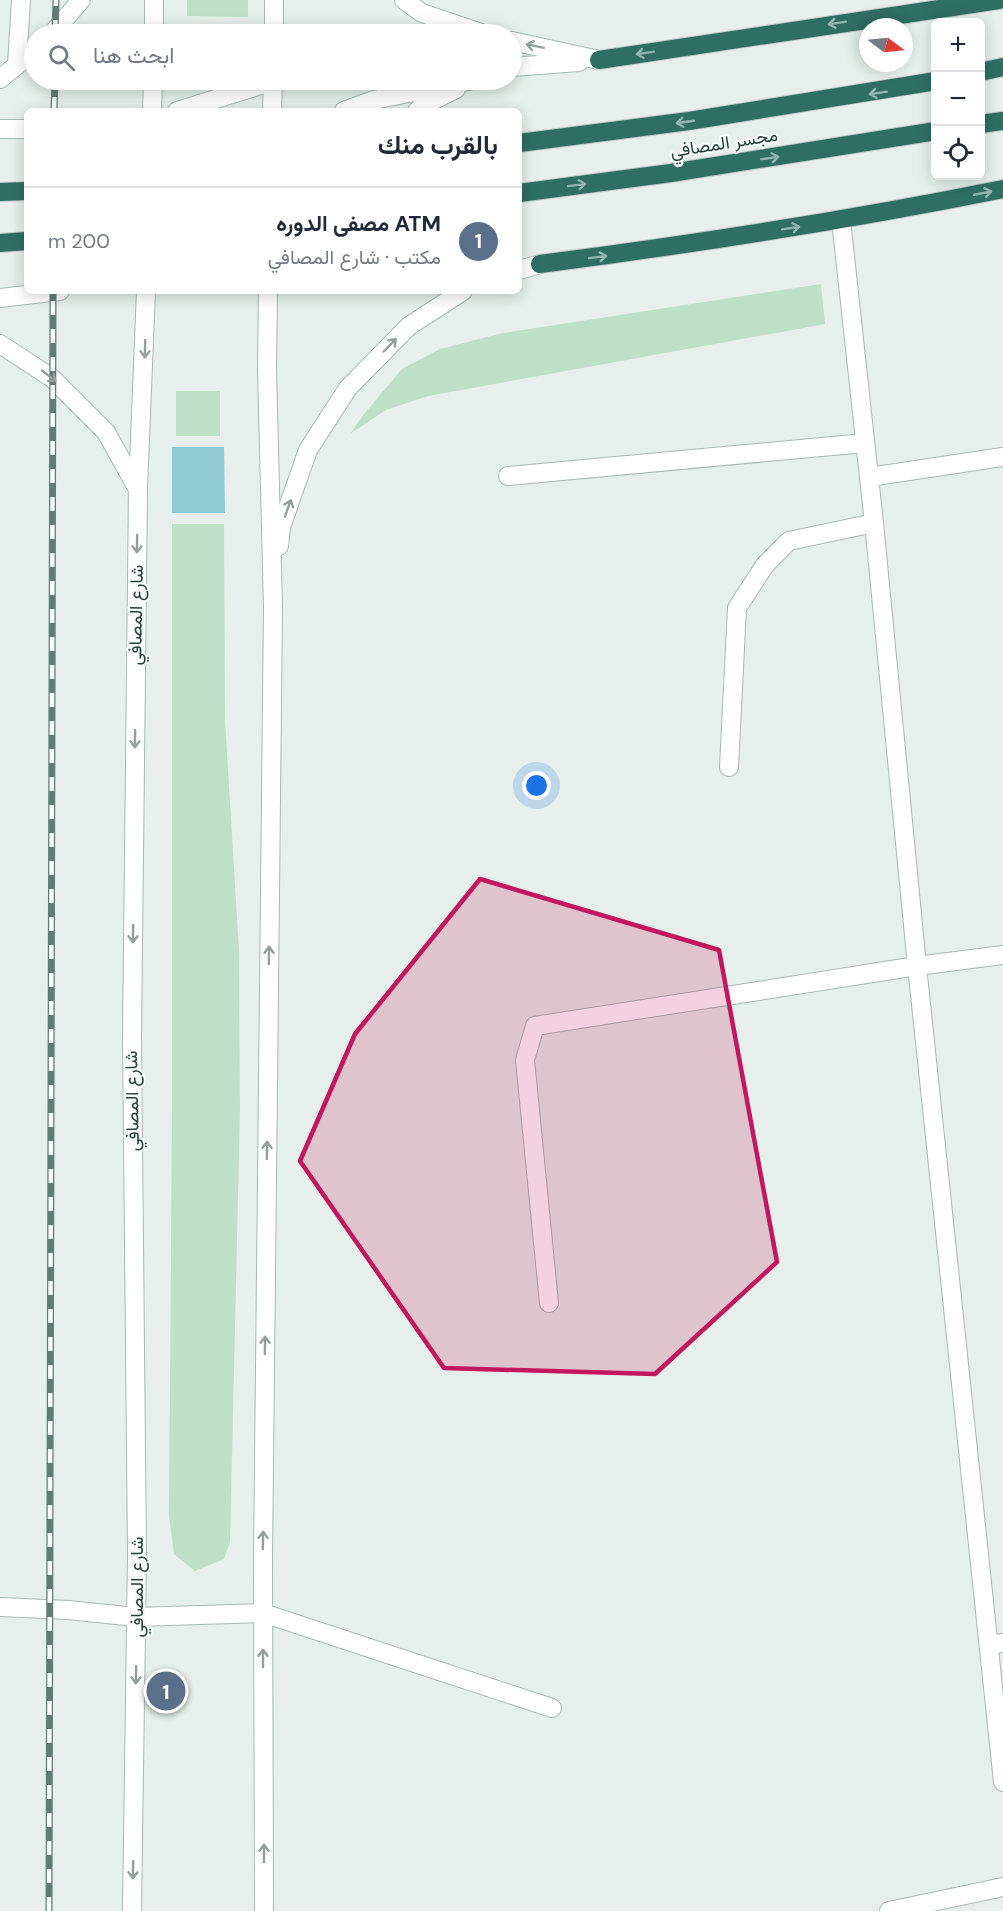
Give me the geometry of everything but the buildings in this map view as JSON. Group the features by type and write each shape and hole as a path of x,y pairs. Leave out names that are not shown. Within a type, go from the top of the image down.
{"highway":[{"path":"599,60 999,0"},
{"path":"985,71 1003,67"},
{"name":"مجسر المصافي","path":"522,142 700,120 931,82"},
{"path":"985,123 1003,121"},
{"name":"مجسر المصافي","path":"522,193 671,173 931,132"},
{"path":"540,264 683,245 841,220 1003,189"},
{"path":"0,192 24,191"},
{"path":"0,243 24,241"}],"main road":[{"path":"17,65 21,0"},
{"path":"61,24 81,0"},
{"path":"154,0 154,24"},
{"path":"274,0 274,24"},
{"path":"404,0 422,13 454,24"},
{"path":"522,43 599,60"},
{"path":"0,79 24,59"},
{"path":"522,67 599,60"},
{"path":"152,108 153,90"},
{"path":"186,108 243,90"},
{"path":"272,108 273,90"},
{"path":"352,108 374,100 424,90"},
{"path":"420,108 455,90"},
{"path":"0,129 24,129"},
{"path":"841,220 874,523 917,966 996,1644 1003,1782"},
{"path":"522,267 540,264"},
{"path":"0,298 34,294"},
{"name":"شارع المصافي","path":"132,1911 136,1617 132,1037 138,488 146,294"},
{"path":"264,1911 263,1613 273,607 267,369 268,294"},
{"path":"273,607 281,527 308,450 356,380 409,326 458,294"},
{"path":"0,344 52,378 106,432 138,488"},
{"path":"508,476 865,443"},
{"path":"869,477 1003,458"},
{"path":"729,767 737,608 765,565 789,541 874,523"},
{"path":"549,1303 525,1060 535,1026 917,966 1003,955"},
{"path":"0,1607 68,1610 136,1617 263,1613 552,1708"},
{"path":"889,1911 1003,1887"}],"highlighted area":[{"path":"480,879 719,950 777,1262 655,1374 444,1368 300,1161 355,1034"}],"green space":[{"path":"187,0 248,0 248,17 187,16"},
{"path":"821,284 825,324 428,396 386,410 350,434 402,369 440,349 503,333"},
{"path":"176,391 220,391 220,436 176,436"},
{"path":"172,524 224,524 225,719 239,951 240,1111 230,1542 224,1559 195,1571 174,1554 169,1516"}],"water":[{"path":"172,447 224,447 225,513 172,513"}],"railway":[{"path":"55,24 56,0"},
{"path":"54,108 55,90"},
{"path":"49,1911 53,294"}],"place":[{"name":"ATM مصفى الدوره","path":"166,1691"}]}
